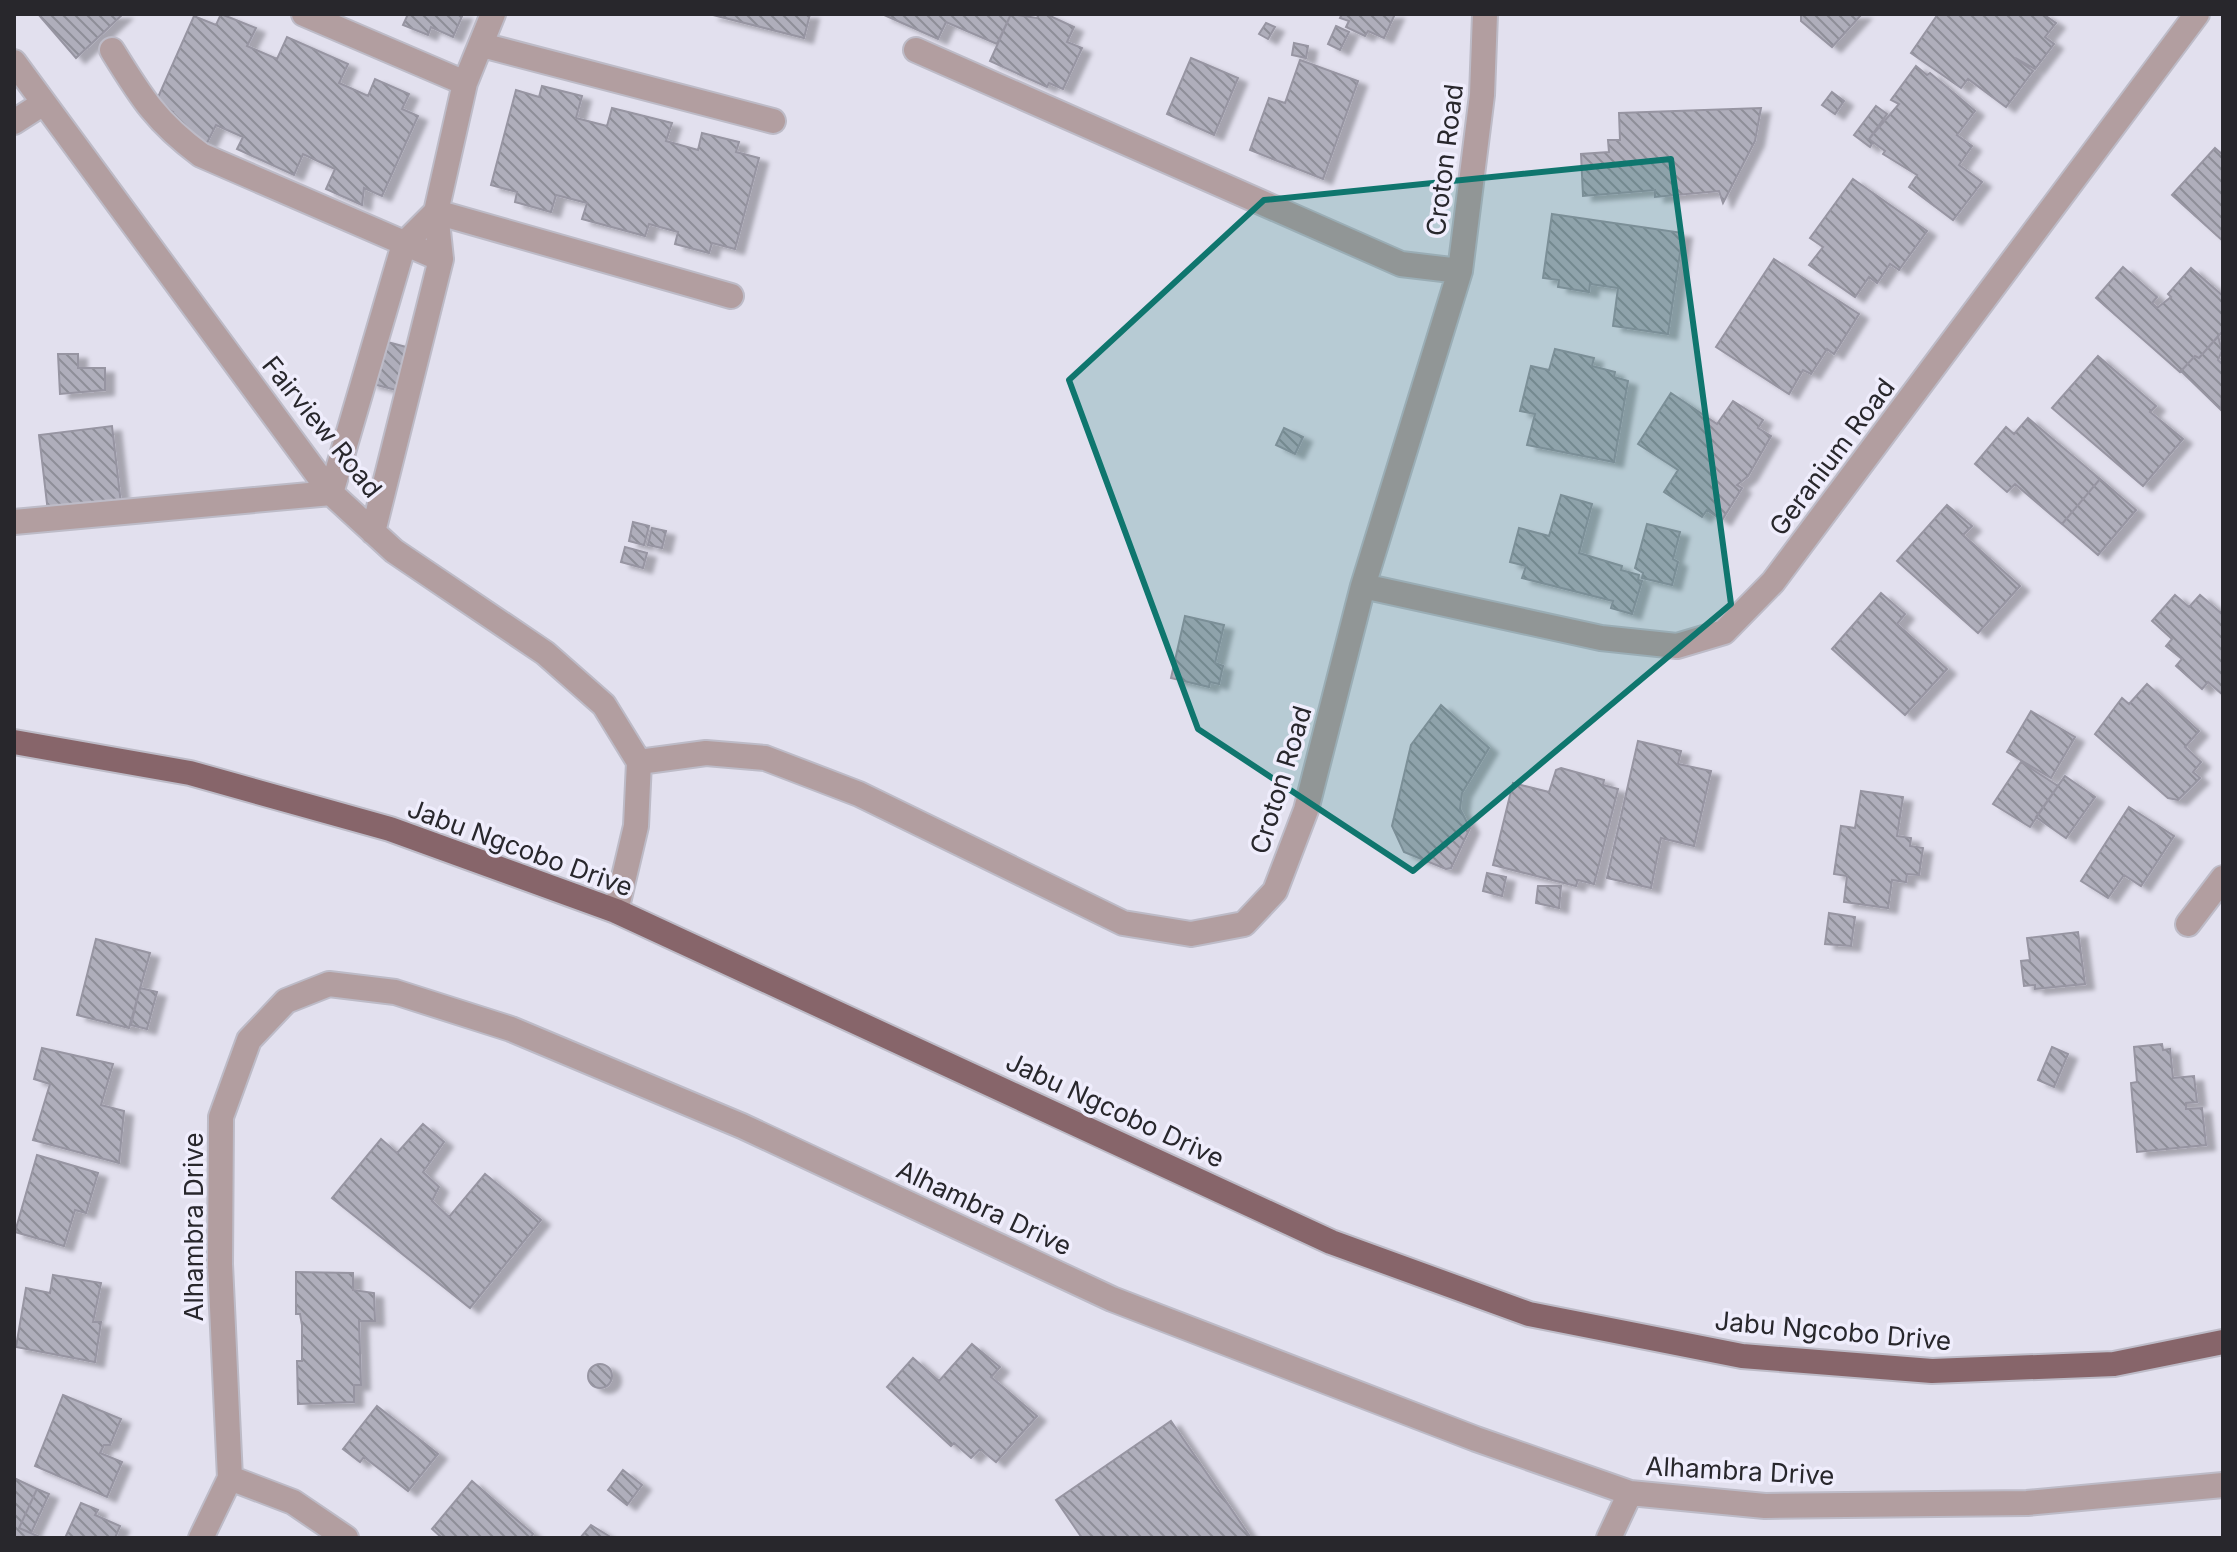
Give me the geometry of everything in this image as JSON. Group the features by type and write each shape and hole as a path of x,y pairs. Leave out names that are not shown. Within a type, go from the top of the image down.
{"main road":[{"name":"Jabu Ngcobo Drive","path":"14,742 190,773 374,825 616,911 1331,1242 1529,1314 1742,1356 1932,1371 2114,1364 2223,1342"}],"street":[{"path":"304,14 465,83"},
{"path":"373,532 441,259 436,212 465,83 493,14"},
{"name":"Croton Road","path":"639,762 706,753 765,758 859,794 1123,923 1191,934 1244,924 1275,891 1306,810 1363,586 1460,271 1482,95 1485,14"},
{"name":"Geranium Road","path":"1363,586 1601,638 1677,646 1724,632 1773,582 2197,14"},
{"path":"482,45 773,121"},
{"path":"112,50 147,106 167,130 201,155 441,259"},
{"path":"916,50 1401,264 1460,271"},
{"name":"Fairview Road","path":"14,62 331,493 394,551 545,653 604,705 639,762"},
{"path":"14,122 42,104"},
{"path":"14,522 331,493 404,244 436,212"},
{"path":"436,212 731,296"},
{"path":"616,911 636,826 639,762"},
{"path":"2188,924 2223,878"},
{"name":"Alhambra Drive","path":"201,1538 230,1478 220,1264 221,1117 249,1040 286,1001 329,984 395,992 511,1029 742,1126 1112,1299 1476,1439 1630,1493 1765,1506 2027,1503 2223,1485"},
{"path":"230,1478 293,1502 346,1538"},
{"path":"1609,1538 1630,1493"}],"highlighted area":[{"path":"1671,159 1731,604 1413,871 1198,729 1069,380 1264,200"}],"building":[{"path":"38,14 123,14 76,58"},
{"path":"221,14 256,28 247,46 277,59 287,37 348,64 339,83 368,96 375,79 409,94 402,109 418,116 382,196 364,188 362,205 326,189 335,169 303,154 294,175 237,149 243,137 216,125 207,143 167,125 173,112 155,104 194,16 216,25"},
{"path":"408,14 463,14 453,37 431,27 428,35 403,25"},
{"path":"709,14 810,14 804,38"},
{"path":"882,14 1011,14 997,44 946,22 938,39"},
{"path":"1011,14 1037,18 1039,14 1046,14 1074,27 1067,42 1082,48 1063,89 1049,83 1047,87 990,61"},
{"path":"1342,14 1395,14 1384,38 1368,31 1365,36 1346,27 1349,21 1340,18"},
{"path":"1801,14 1862,14 1832,47 1801,21"},
{"path":"1938,14 2043,14 2056,23 2045,37 2054,44 2035,69 2015,58 2033,71 2006,107 1968,79 1961,88 1911,53"},
{"path":"1266,23 1275,27 1268,39 1259,34"},
{"path":"1336,26 1349,32 1340,50 1328,44"},
{"path":"1294,43 1308,46 1306,58 1292,55"},
{"path":"1191,58 1238,78 1214,135 1167,114"},
{"path":"1300,60 1358,81 1323,179 1250,150 1269,98 1285,103"},
{"path":"1916,66 1927,75 1930,73 1975,111 1957,135 1972,146 1959,165 1982,182 1953,220 1909,187 1917,175 1883,154 1885,151 1869,139 1899,104 1891,100"},
{"path":"542,86 582,96 576,118 607,126 612,108 672,123 666,141 698,150 702,133 739,142 736,152 759,158 735,249 712,243 709,253 675,244 678,232 649,224 645,236 582,219 587,203 556,195 551,212 515,202 517,192 491,185 516,90 539,97"},
{"path":"1832,92 1844,101 1835,114 1822,105"},
{"path":"1876,106 1887,114 1869,139 1873,142 1870,147 1854,135"},
{"path":"1761,108 1755,141 1723,203 1719,191 1655,197 1655,190 1583,196 1581,154 1609,152 1608,140 1620,140 1619,113"},
{"path":"2215,148 2223,155 2223,241 2172,195"},
{"path":"1853,179 1927,231 1899,270 1890,264 1877,283 1869,277 1855,297 1809,265 1823,247 1810,238"},
{"path":"1552,214 1683,233 1668,334 1613,326 1618,288 1590,284 1589,292 1558,287 1559,280 1543,278"},
{"path":"1774,259 1859,314 1834,354 1827,349 1811,374 1803,370 1789,394 1716,347"},
{"path":"2123,267 2157,297 2152,303 2157,308 2171,297 2168,294 2191,268 2223,296 2223,331 2199,358 2195,356 2180,372 2096,298"},
{"path":"2218,336 2222,351 2218,360 2223,365 2221,410 2181,371 2195,356 2199,358"},
{"path":"380,340 410,348 400,391 369,383"},
{"path":"1555,349 1594,358 1592,366 1615,372 1614,377 1628,381 1614,462 1527,445 1535,414 1520,411 1531,366 1549,370"},
{"path":"58,354 78,354 78,368 105,368 105,390 60,394"},
{"path":"2098,356 2156,406 2150,412 2183,439 2143,486 2052,408"},
{"path":"1671,393 1717,424 1733,401 1763,420 1758,428 1771,436 1748,476 1737,485 1742,488 1722,520 1707,510 1702,517 1664,492 1678,470 1638,444"},
{"path":"2028,418 2100,479 2062,524 2015,484 2007,492 1975,464 2006,427 2014,434"},
{"path":"112,426 121,504 48,512 39,435"},
{"path":"1284,428 1303,437 1295,454 1276,445"},
{"path":"2100,479 2136,510 2098,555 2062,524"},
{"path":"1561,495 1592,504 1579,553 1622,566 1621,570 1639,575 1638,580 1642,581 1632,614 1611,608 1613,601 1522,578 1526,566 1510,562 1519,528 1549,536"},
{"path":"1947,505 1972,526 1963,535 2020,586 1978,633 1897,561"},
{"path":"633,522 649,526 644,545 629,541"},
{"path":"1647,524 1680,532 1673,559 1678,562 1672,585 1642,578 1643,573 1635,568"},
{"path":"652,528 666,531 662,548 648,545"},
{"path":"625,547 647,553 643,568 621,562"},
{"path":"1881,593 1905,614 1897,624 1947,669 1905,715 1832,649"},
{"path":"2175,595 2189,607 2200,595 2221,613 2223,610 2223,695 2208,682 2202,689 2176,666 2182,659 2166,646 2172,639 2152,621"},
{"path":"1185,616 1224,625 1215,663 1223,666 1219,684 1210,682 1209,687 1171,678"},
{"path":"2147,684 2199,731 2185,747 2201,762 2193,772 2200,778 2178,800 2168,798 2095,734 2122,698 2129,704"},
{"path":"1441,705 1489,748 1462,793 1460,809 1470,828 1451,868 1446,869 1404,852 1392,826 1411,745"},
{"path":"2031,711 2075,737 2051,778 2007,752"},
{"path":"1638,741 1681,751 1678,764 1711,771 1694,846 1661,838 1651,888 1607,878"},
{"path":"2021,762 2058,786 2030,827 1993,804"},
{"path":"1561,768 1604,780 1603,785 1618,789 1594,884 1578,880 1576,886 1493,865 1513,783 1549,792 1556,770"},
{"path":"2065,776 2095,797 2066,838 2036,817"},
{"path":"1861,791 1903,797 1897,836 1911,838 1910,846 1923,848 1919,875 1907,874 1906,882 1892,880 1888,908 1844,902 1847,876 1834,874 1841,826 1855,828"},
{"path":"2129,807 2174,836 2141,886 2124,875 2108,898 2081,881"},
{"path":"1487,873 1506,877 1502,896 1483,891"},
{"path":"1538,886 1561,886 1559,908 1536,903"},
{"path":"1829,913 1855,917 1851,946 1825,944"},
{"path":"2078,932 2085,984 2035,989 2035,985 2024,986 2021,961 2030,960 2027,938"},
{"path":"96,939 150,953 129,1028 77,1015"},
{"path":"140,988 157,992 147,1029 131,1025"},
{"path":"2162,1044 2163,1050 2170,1049 2173,1078 2194,1076 2197,1102 2186,1103 2186,1109 2202,1108 2206,1145 2137,1152 2131,1083 2137,1082 2134,1047"},
{"path":"2052,1047 2068,1054 2054,1087 2038,1080"},
{"path":"42,1048 113,1064 101,1105 124,1111 119,1163 33,1140 50,1084 34,1079"},
{"path":"423,1124 444,1142 423,1172 439,1187 432,1201 449,1217 485,1174 541,1220 470,1308 332,1198 381,1139 397,1153"},
{"path":"37,1155 98,1173 86,1213 75,1210 64,1246 15,1232"},
{"path":"296,1272 353,1273 353,1290 374,1293 375,1321 359,1321 361,1385 354,1385 354,1402 298,1404 297,1361 302,1361 302,1325 300,1314 296,1314"},
{"path":"53,1275 101,1283 93,1322 101,1322 95,1362 16,1347 26,1288 50,1293"},
{"path":"972,1344 1000,1367 991,1377 1037,1416 996,1462 980,1449 971,1458 954,1443 951,1446 887,1387 913,1358 939,1381"},
{"path":"600,1364 611,1371 612,1376 605,1387 600,1388 589,1381 588,1376 595,1365"},
{"path":"63,1395 121,1419 110,1445 104,1445 100,1453 122,1462 107,1497 35,1466"},
{"path":"377,1406 438,1454 408,1491 364,1457 360,1462 343,1449"},
{"path":"1171,1421 1251,1538 1082,1538 1056,1500"},
{"path":"623,1470 642,1485 627,1505 608,1490"},
{"path":"14,1478 37,1489 19,1528 42,1538 14,1538"},
{"path":"472,1481 533,1534 530,1538 442,1538 432,1529"},
{"path":"37,1489 49,1494 31,1533 19,1528"},
{"path":"81,1503 98,1510 95,1515 120,1526 115,1538 65,1538"},
{"path":"591,1525 612,1538 580,1538"}]}
